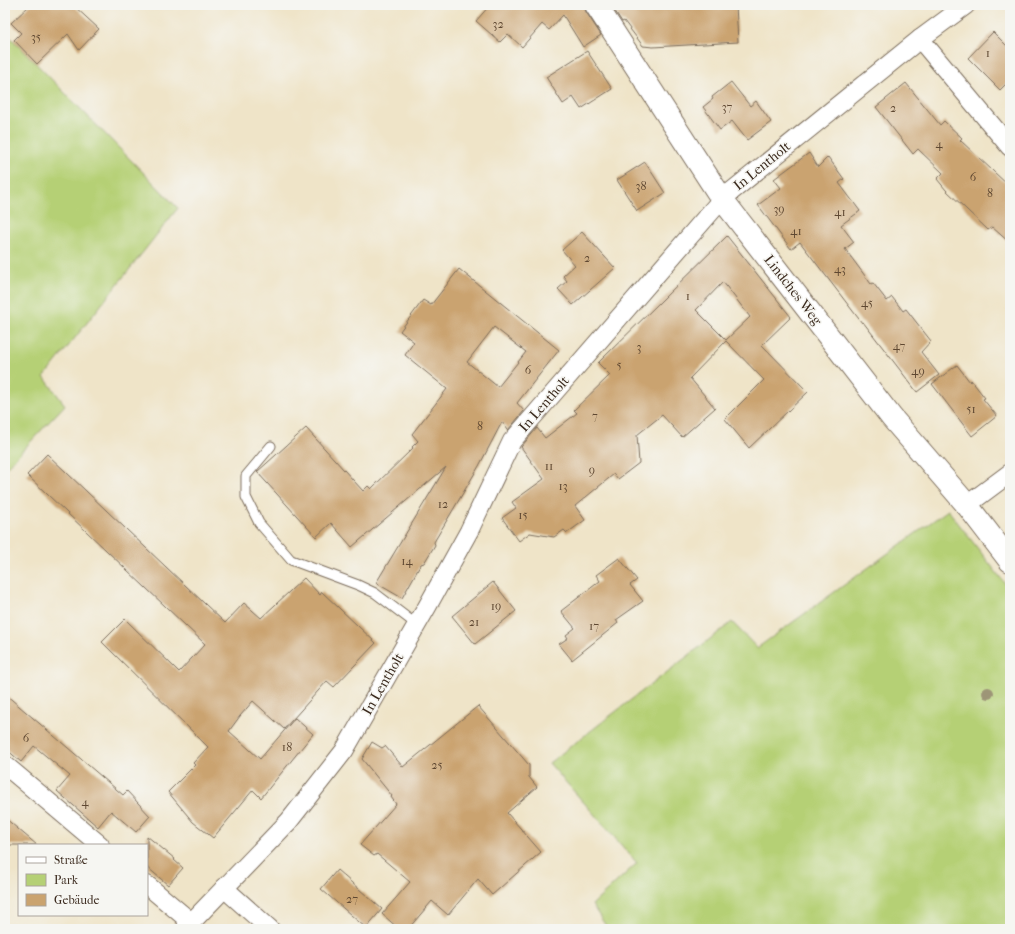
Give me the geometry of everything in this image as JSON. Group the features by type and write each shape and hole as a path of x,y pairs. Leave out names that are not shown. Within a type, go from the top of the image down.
{"street":[{"name":"Lindches Weg","path":"596,5 722,199 892,418 967,505 1010,561"},
{"name":"In Lentholt","path":"188,926 289,821 344,751 417,625 469,531 512,441 722,199 920,39 966,5"},
{"path":"920,39 1010,147"},
{"path":"967,505 1010,473"},
{"path":"5,765 99,844"},
{"path":"148,886 188,926"},
{"path":"224,888 270,929"}],"lane":[{"path":"271,446 246,476 246,497 259,523 291,560 358,585 375,593 417,625"}],"green space":[{"path":"5,32 178,208 44,377 65,405 5,469"},
{"path":"948,510 1010,590 1010,929 608,929 592,905 637,863 549,763 732,622 757,648"}],"building":[{"path":"30,5 73,5 99,29 79,50 68,34 37,64 14,40 21,33 11,23"},
{"path":"490,5 584,5 586,12 601,35 583,47 563,15 549,30 542,24 522,47 508,34 500,42 476,21"},
{"path":"611,5 736,5 738,42 653,47 643,46 624,21 622,22"},
{"path":"993,32 1010,49 1010,80 1000,90 968,58"},
{"path":"587,51 612,89 581,109 573,97 563,104 546,77"},
{"path":"731,82 750,106 756,101 771,122 747,140 732,121 720,130 703,107 713,99 712,97"},
{"path":"906,83 940,125 944,121 962,138 960,140 1010,187 1010,243 992,227 988,230 946,190 937,179 943,173 918,149 913,154 876,107"},
{"path":"809,153 818,167 828,157 844,179 839,183 860,211 841,225 854,242 845,249 871,284 873,283 887,301 892,297 903,311 906,309 931,341 921,352 939,375 917,392 800,242 791,249 758,205 781,188 774,179"},
{"path":"645,162 665,193 637,211 617,180"},
{"path":"582,232 615,268 573,305 558,289 567,281 563,276 575,265 562,250"},
{"path":"727,236 791,317 762,345 808,392 749,448 725,419 764,380 726,341 690,378 715,408 682,437 662,415 637,435 639,463 618,479 614,474 575,506 585,520 567,533 564,530 554,537 530,533 519,541 502,518 516,508 512,502 544,479 521,447 537,428 545,438 577,413 574,410 610,375 598,363","holes":["723,282 750,317 726,340 696,310"]},
{"path":"459,269 559,350 517,403 524,411 508,430 502,422 479,466 434,542 435,545 424,563 421,564 402,598 376,583 446,467 352,547 331,523 316,537 257,472 306,428 363,491 368,486 371,489 413,448 412,447 418,441 412,434 447,389 405,355 414,342 400,331 423,300 431,305","holes":["494,327 526,352 498,387 467,362"]},
{"path":"957,365 970,382 971,380 985,398 983,399 997,416 972,436 932,384"},
{"path":"47,454 225,623 244,603 261,618 304,578 320,595 322,592 376,643 334,687 327,681 284,729 253,701 240,716 229,731 260,759 295,718 313,734 261,798 253,790 213,838 193,822 168,792 195,765 193,763 208,747 102,642 125,619 179,672 205,644 27,475"},
{"path":"619,558 637,580 630,585 643,601 616,620 618,623 572,660 559,644 568,638 566,635 575,628 561,611 600,581 596,575"},
{"path":"493,582 516,611 475,644 452,616"},
{"path":"5,694 123,795 127,791 150,816 136,832 111,811 98,827 57,791 70,776 34,746 21,762 5,748"},
{"path":"478,706 529,765 529,777 537,787 507,813 541,852 492,895 478,879 448,915 432,901 408,929 399,929 382,914 410,882 377,854 374,856 360,845 396,804 391,797 392,796 362,759 372,742 382,748 385,746 403,767"},
{"path":"5,818 36,844 18,844 5,845"},
{"path":"147,836 175,859 174,860 183,868 168,885 148,868"},
{"path":"337,870 382,909 366,928 321,889"}]}
